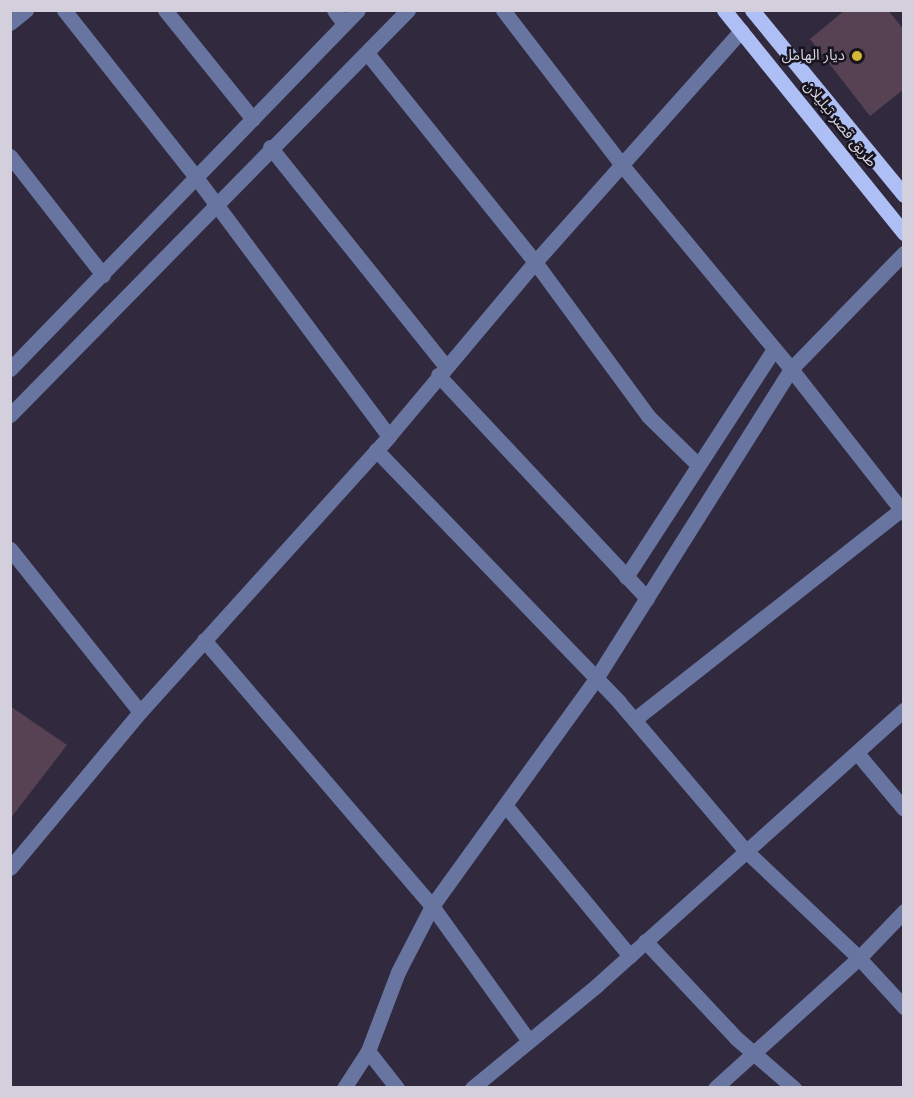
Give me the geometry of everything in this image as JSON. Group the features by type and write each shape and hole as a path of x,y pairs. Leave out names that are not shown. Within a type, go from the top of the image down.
{"main road":[{"name":"طريق قصر تيليلان","path":"724,10 903,233"},
{"name":"طريق قصر تيليلان","path":"752,10 903,195"}],"street":[{"path":"10,23 26,10"},
{"path":"64,10 195,177 389,436"},
{"path":"165,10 253,119"},
{"path":"334,10 344,24"},
{"path":"10,369 358,10"},
{"path":"10,415 270,147 408,10"},
{"path":"503,10 621,164 791,369 902,512 635,719"},
{"path":"10,868 140,712 389,436 535,261 741,31"},
{"path":"367,52 535,261 648,416 698,465"},
{"path":"270,147 442,371 647,598"},
{"path":"10,156 103,275"},
{"path":"344,1088 368,1051 398,972 432,906 597,677 791,369 903,253"},
{"path":"626,577 774,348"},
{"path":"376,450 597,677 746,851 859,958 903,1007"},
{"path":"10,549 140,712"},
{"path":"204,640 432,906 529,1041"},
{"path":"472,1088 630,956 903,710"},
{"path":"857,753 903,809"},
{"path":"505,805 630,956"},
{"path":"715,1088 756,1054 859,958 903,911"},
{"path":"645,941 756,1054 794,1088"},
{"path":"368,1051 397,1088"}],"building":[{"path":"845,10 888,10 904,30 904,89 870,116 810,39"},
{"path":"10,706 67,745 10,819"}],"place":[{"name":"ديار الهامل","path":"857,56"}]}
